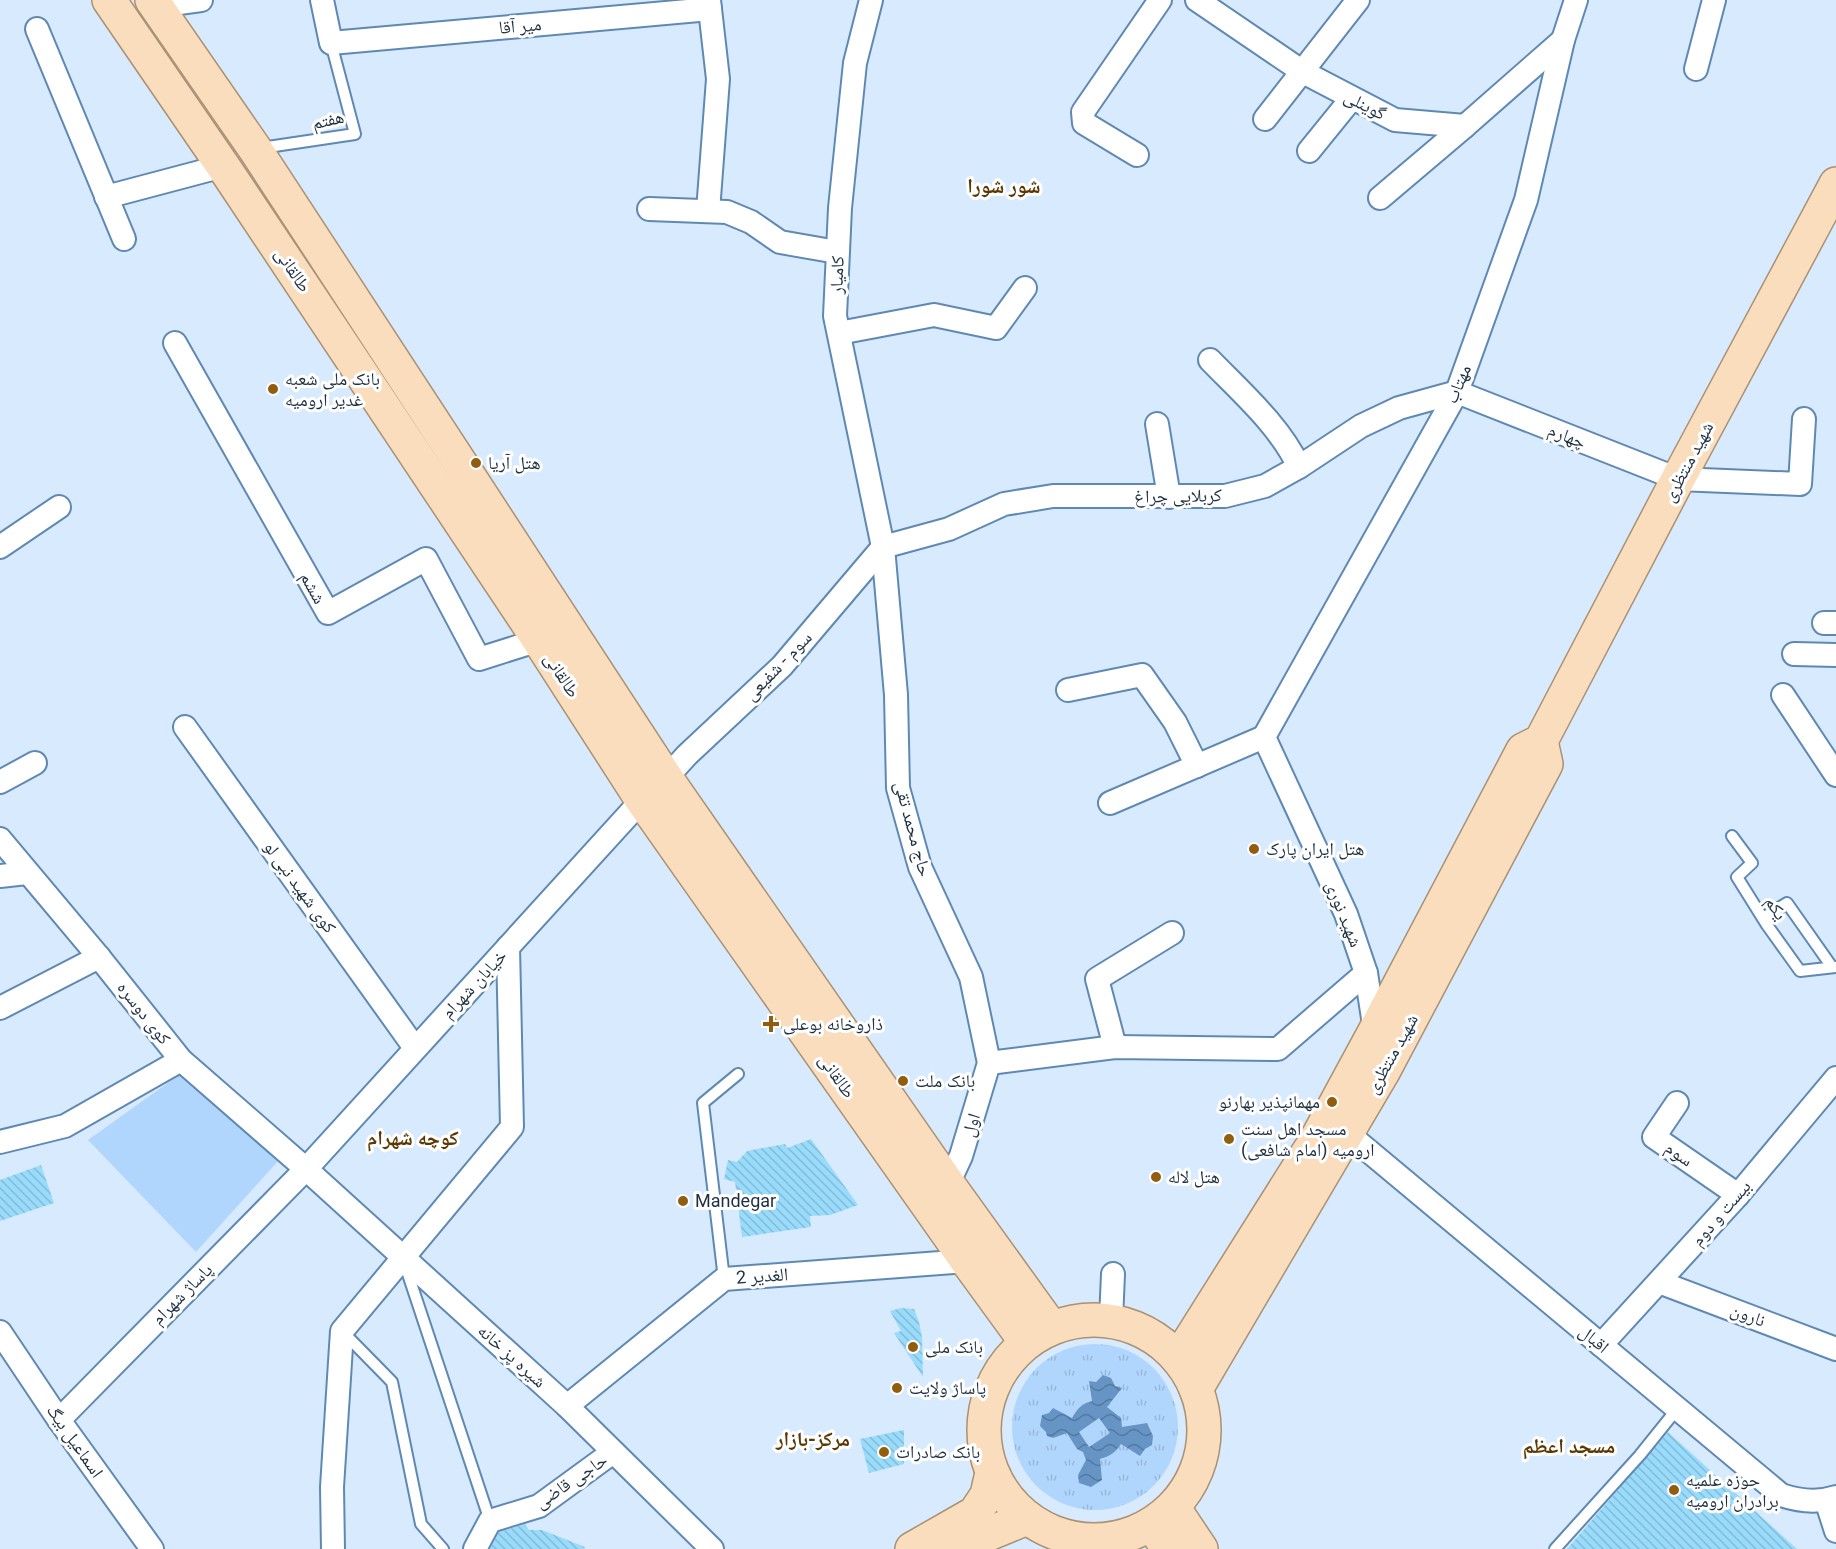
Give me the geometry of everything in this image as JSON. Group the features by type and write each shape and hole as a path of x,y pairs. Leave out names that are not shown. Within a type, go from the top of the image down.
{"main road":[{"name":"طالقانی","path":"109,0 223,165 539,640 642,800 967,1261 1039,1334"},
{"name":"طالقانی","path":"154,3 255,150 666,778 948,1184 1039,1334"},
{"name":"شهید منتظری","path":"1196,1389 1347,1133 1372,1065 1376,1032 1523,750 1541,741 1836,184"},
{"name":"شهید منتظری","path":"1178,1359 1316,1140 1372,1065 1546,764 1541,741"},
{"path":"642,800 666,778"},
{"path":"1164,1527 1196,1472 1202,1452 1203,1410 1186,1369 1154,1336 1133,1326 1111,1320 1071,1321 1039,1334 1006,1362 991,1388 984,1416 984,1445 992,1473 1006,1498 1027,1518 1050,1532 1075,1539 1102,1541 1164,1527 1201,1549"},
{"path":"912,1549 975,1513 987,1495 992,1473"},
{"path":"952,1549 1027,1518"}],"street":[{"path":"154,3 201,0"},
{"path":"322,0 331,43"},
{"name":"کامیار","path":"871,0 855,63 837,252 835,316 882,547"},
{"path":"1137,155 1084,123 1083,112 1160,0"},
{"name":"گوینلی","path":"1197,0 1303,72 1395,120 1465,126"},
{"path":"1265,119 1358,0"},
{"name":"مهتاب","path":"1264,737 1457,392 1526,200 1563,40 1576,0"},
{"path":"1696,69 1714,0"},
{"path":"708,211 718,79 710,4"},
{"name":"میر آقا","path":"331,43 710,4"},
{"path":"37,29 124,238"},
{"path":"1380,198 1563,40"},
{"path":"1309,151 1352,98"},
{"path":"106,197 223,165"},
{"path":"649,209 727,212 751,222 780,242 837,252"},
{"path":"839,333 934,315 996,328 1025,288"},
{"name":"ششم","path":"175,343 327,613 426,558 479,659 539,640"},
{"path":"1210,360 1291,449 1299,467"},
{"name":"کربلایی چراغ","path":"882,547 949,530 1004,504 1053,496 1225,496 1265,486 1299,467 1361,426 1399,408 1457,392"},
{"name":"چهارم","path":"1457,392 1678,479 1800,484 1804,419"},
{"path":"1157,424 1168,497"},
{"path":"0,548 59,507"},
{"name":"سوم - شفیعی","path":"666,778 687,755 782,666 882,547"},
{"name":"حاج محمد تقی","path":"882,547 896,695 898,788 920,867 971,977 989,1063"},
{"path":"1794,654 1836,655"},
{"path":"1068,690 1142,675 1175,722 1197,766"},
{"path":"1783,695 1836,775"},
{"name":"کوی شهید نبی لو","path":"185,727 415,1048"},
{"path":"1110,803 1264,737"},
{"name":"شهید نوری","path":"1264,737 1346,914 1366,973 1376,1032"},
{"path":"0,782 35,763"},
{"name":"خیابان شهرام","path":"306,1169 642,800"},
{"name":"کوی دوسره","path":"0,839 99,957 181,1060 306,1169"},
{"path":"0,876 27,873"},
{"path":"1115,1047 1096,979 1172,933"},
{"path":"333,1549 332,1487 342,1331 512,1127 508,946"},
{"path":"0,1008 99,957"},
{"path":"989,1063 1115,1047 1278,1049 1366,973"},
{"path":"0,1142 65,1126 181,1060"},
{"name":"اول","path":"948,1184 961,1156 989,1063"},
{"name":"بیست و دوم","path":"1600,1345 1738,1194 1836,1078"},
{"name":"سوم","path":"1677,1103 1654,1137 1738,1194"},
{"name":"اقبال","path":"1347,1133 1780,1495 1796,1500 1831,1498 1836,1531"},
{"name":"شیره پز خانه","path":"306,1169 567,1406 712,1549"},
{"name":"پاساژ شهرام","path":"59,1420 306,1169"},
{"name":"2 الغدیر","path":"567,1406 723,1279 967,1261"},
{"path":"1111,1320 1113,1274"},
{"name":"نارون","path":"1659,1282 1836,1348"},
{"name":"اسماعیل بیگ","path":"0,1332 59,1420 152,1549"},
{"name":"حاجی قاضی","path":"490,1521 539,1506 613,1452"},
{"path":"475,1549 490,1521"}],"lane":[{"name":"هفتم","path":"255,150 355,134 331,43"},
{"name":"یکم","path":"1732,836 1752,863 1737,877 1762,918 1800,971 1834,967"},
{"path":"1762,918 1787,903 1834,967"},
{"path":"723,1279 703,1103 738,1074"},
{"path":"403,1257 490,1521"},
{"path":"342,1331 392,1382 421,1524 443,1549"},
{"path":"1555,1549 1640,1455 1677,1409"}],"green space":[{"path":"183,1072 279,1160 196,1252 88,1140"},
{"path":"1095,1344 1111,1345 1127,1350 1154,1368 1172,1395 1177,1411 1177,1443 1172,1459 1154,1486 1127,1504 1111,1509 1095,1510 1079,1509 1063,1504 1036,1486 1018,1459 1013,1443 1012,1427 1013,1411 1018,1395 1036,1368 1063,1350 1079,1345"}],"water":[{"path":"1103,1375 1111,1378 1115,1386 1122,1388 1107,1407 1121,1418 1122,1427 1147,1423 1153,1436 1152,1445 1140,1456 1121,1444 1112,1454 1100,1459 1102,1480 1091,1487 1079,1483 1078,1475 1086,1460 1083,1452 1077,1449 1067,1433 1053,1438 1047,1436 1040,1426 1042,1415 1049,1413 1053,1408 1072,1418 1080,1407 1092,1401 1089,1381 1096,1382","holes":["1099,1418 1110,1433 1089,1447 1079,1432"]}],"building":[{"path":"811,1139 858,1205 830,1215 810,1216 811,1227 742,1237 735,1182 724,1179 728,1160 737,1162 747,1151 785,1144 787,1148"},
{"path":"41,1165 54,1203 0,1221 0,1180"},
{"name":"بانک ملی","path":"901,1308 914,1309 919,1322 922,1337 923,1377 894,1333 901,1331 890,1311"},
{"name":"بانک صادرات","path":"904,1430 904,1464 869,1473 860,1439"},
{"name":"حوزه علمیه برادران ارومیه","path":"1668,1432 1797,1549 1567,1549"},
{"path":"525,1524 529,1530 542,1530 585,1547 584,1549 490,1549 499,1532"}],"place":[{"name":"بانک ملی شعبه غدیر ارومیه","path":"273,389"},
{"name":"هتل آریا","path":"476,463"},
{"name":"هتل ایران پارک","path":"1254,849"},
{"name":"ذاروخانه بوعلی","path":"771,1024"},
{"name":"بانک ملت","path":"903,1081"},
{"name":"مهمانپذیر بهارنو","path":"1332,1102"},
{"name":"مسجد اهل سنت ارومیه (امام شافعی)","path":"1229,1139"},
{"name":"هتل لاله","path":"1156,1177"},
{"name":"Mandegar","path":"683,1201"},
{"name":"بانک ملی","path":"913,1347"},
{"name":"پاساژ ولایت","path":"897,1388"},
{"name":"بانک صادرات","path":"884,1452"},
{"name":"حوزه علمیه برادران ارومیه","path":"1674,1490"}],"district":[{"name":"شور شورا","path":"1004,186"},
{"name":"کوچه شهرام","path":"413,1138"},
{"name":"مرکز-بازار","path":"813,1439"},
{"name":"مسجد اعظم","path":"1569,1446"}]}
